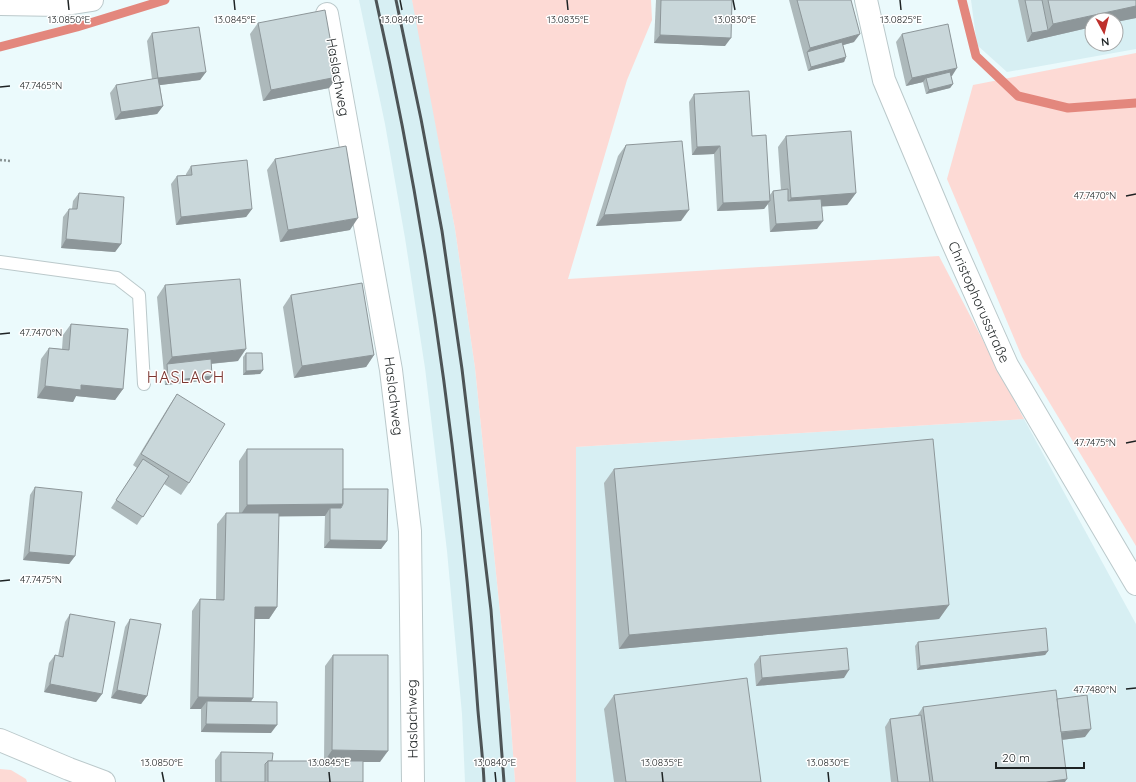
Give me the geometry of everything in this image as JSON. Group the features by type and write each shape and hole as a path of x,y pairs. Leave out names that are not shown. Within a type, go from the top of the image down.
{"street":[{"path":"0,4 60,5 92,0"},
{"name":"Christophorusstraße","path":"866,0 884,80 1007,365 1136,584"},
{"name":"Haslachweg","path":"327,14 391,370 410,531 413,782"},
{"path":"0,740 65,776 104,782"}],"lane":[{"path":"0,262 117,278 139,295 144,384"}],"path":[{"path":"0,160 11,161"}],"shaded area":[{"path":"359,0 412,0 416,15 455,229 475,368 510,710 515,782 465,782 462,714 447,551 425,368 405,238 385,124"},
{"path":"412,0 651,0 652,20 627,80 568,279 939,256 1024,419 576,447 576,782 515,782 510,710 475,368 455,229"},
{"path":"971,0 1136,0 1136,49 1124,51 1124,12 1084,12 1084,52 1119,52 1007,72 977,45"},
{"path":"1136,53 1136,546 1022,357 947,179 973,85"},
{"path":"1024,419 1136,624 1136,782 576,782 576,447"},
{"path":"0,769 11,770 26,779 27,782 0,782"}],"building":[{"path":"661,0 732,0 731,38 660,35"},
{"path":"797,0 851,0 860,34 810,48"},
{"path":"1025,0 1042,0 1048,30 1032,33"},
{"path":"1048,0 1136,0 1136,6 1108,12 1084,12 1084,17 1053,24"},
{"path":"325,10 337,77 271,90 258,23"},
{"path":"948,24 957,68 912,78 902,34"},
{"path":"199,27 206,72 158,78 152,33"},
{"path":"842,42 846,57 811,67 807,52"},
{"path":"950,72 953,84 929,90 926,78"},
{"path":"158,78 163,106 121,112 116,85"},
{"path":"749,91 752,136 766,135 770,201 723,203 720,146 697,147 694,94"},
{"path":"851,131 856,193 791,198 786,136"},
{"path":"682,141 689,210 604,215 626,145"},
{"path":"346,146 358,218 288,230 275,159"},
{"path":"247,160 252,209 181,217 177,176 192,175 191,166"},
{"path":"788,189 788,201 821,199 823,221 776,224 773,191"},
{"path":"79,193 124,197 121,244 66,239 69,209 77,209"},
{"path":"240,279 246,349 172,357 165,285"},
{"path":"362,283 374,355 302,366 291,295"},
{"path":"71,324 128,329 123,389 81,385 81,390 45,386 49,348 69,350"},
{"path":"246,353 262,353 263,370 246,371"},
{"path":"211,359 212,376 168,381 167,364"},
{"path":"177,394 225,424 189,483 141,454"},
{"path":"933,439 949,605 629,635 614,469"},
{"path":"247,449 343,449 343,504 247,505"},
{"path":"143,459 169,476 143,517 116,500"},
{"path":"35,487 82,492 75,556 29,552"},
{"path":"343,489 388,489 387,541 330,540 330,508 341,508 343,504"},
{"path":"226,513 279,513 277,607 255,607 253,698 198,697 200,599 224,600"},
{"path":"70,614 115,622 102,694 50,684 55,655 63,657"},
{"path":"130,619 161,624 147,696 117,690"},
{"path":"1046,628 1048,651 920,666 918,642"},
{"path":"847,648 849,670 762,678 760,656"},
{"path":"333,655 388,655 388,751 332,750"},
{"path":"747,678 761,782 626,782 614,695"},
{"path":"1056,690 1067,779 1046,782 933,782 923,707"},
{"path":"1087,695 1091,729 1061,732 1057,699"},
{"path":"207,701 277,702 277,725 206,724"},
{"path":"921,715 930,782 898,782 890,719"},
{"path":"221,752 273,753 272,761 268,761 265,764 265,782 221,782"},
{"path":"268,761 363,761 363,782 268,782"}],"waterway":[{"path":"0,47 77,27 165,0"},
{"path":"962,0 976,56 1018,96 1068,108 1136,103"}],"railway":[{"path":"376,0 404,134 438,337 465,562 484,782"},
{"path":"396,0 421,119 442,231 462,369 491,610 504,782"}],"district":[{"name":"HASLACH","path":"186,377"}]}
